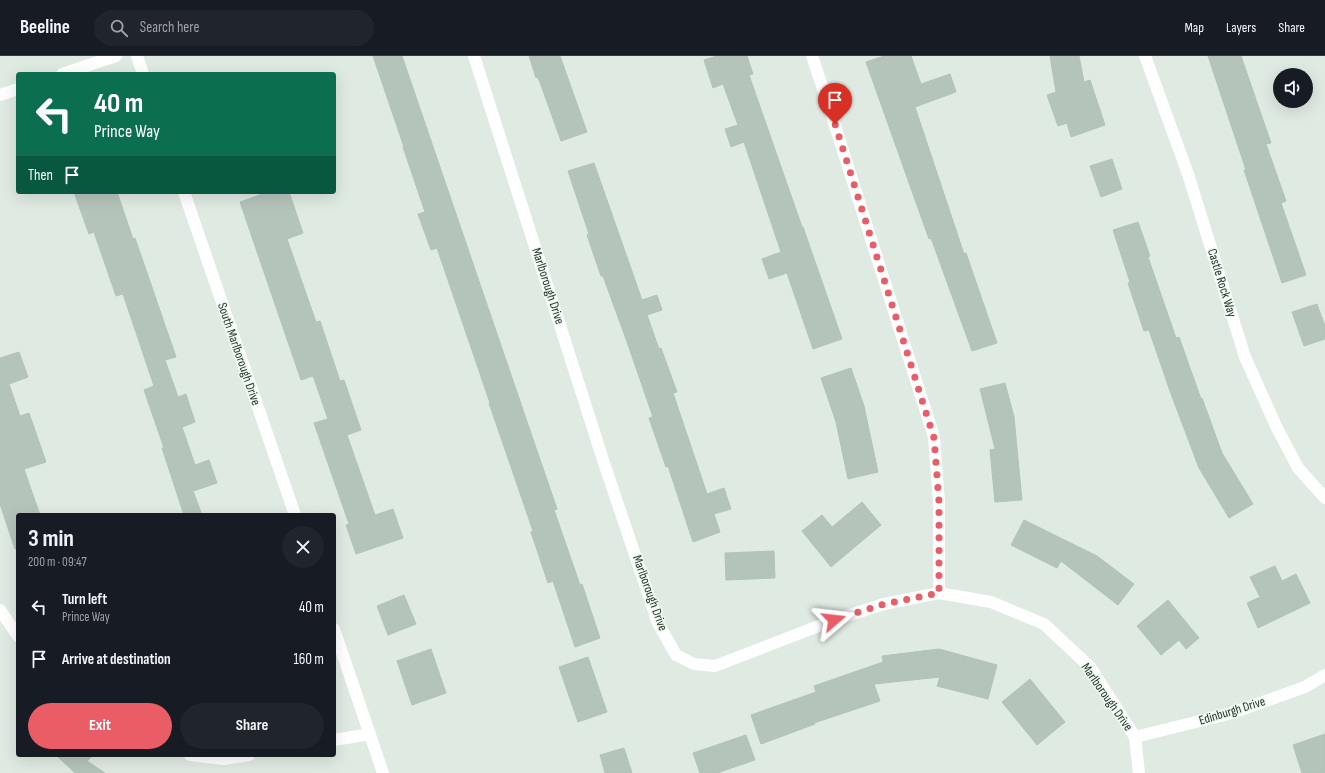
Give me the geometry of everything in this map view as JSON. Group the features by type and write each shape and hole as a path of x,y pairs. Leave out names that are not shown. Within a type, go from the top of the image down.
{"street":[{"path":"68,72 116,56"},
{"path":"137,56 142,72"},
{"name":"Marlborough Drive","path":"474,56 604,463 658,623 676,655 694,664 715,666 834,620 884,604 939,593 991,602 1044,624 1090,667 1135,737 1139,773"},
{"path":"812,56 934,438 939,502 939,593"},
{"name":"Castle Rock Way","path":"1145,56 1188,174 1245,357 1276,426 1298,468 1325,498"},
{"path":"0,95 16,90"},
{"name":"South Marlborough Drive","path":"185,194 294,513"},
{"path":"0,610 16,633"},
{"path":"336,635 383,773"},
{"name":"Edinburgh Drive","path":"1135,737 1232,713 1305,687 1325,676"},
{"path":"336,740 370,734"},
{"path":"207,757 224,759 236,757"}],"building":[{"path":"373,56 402,56 557,509 554,510 580,585 582,584 600,638 575,647 553,581 548,583 531,532 533,531 437,248 431,250 418,214 425,212"},
{"path":"529,56 560,56 587,132 561,141 538,77 536,78"},
{"path":"717,56 747,56 753,74 749,75 842,339 813,349 787,273 769,279 762,259 781,252 744,142 731,147 725,129 738,125 723,84 713,88 704,60"},
{"path":"884,56 911,56 921,84 950,74 956,92 915,107 964,254 966,253 997,343 972,351 931,238 929,239 866,62"},
{"path":"1050,56 1079,56 1084,82 1090,80 1105,125 1071,137 1067,123 1058,126 1047,95 1056,92"},
{"path":"1208,56 1241,56 1271,143 1266,144 1286,201 1281,203 1306,275 1282,283"},
{"path":"1112,159 1122,189 1101,197 1090,166"},
{"path":"594,163 642,300 657,295 662,310 647,315 677,392 673,393 707,494 724,488 731,509 714,514 720,532 693,542 668,466 666,467 649,418 653,417 626,339 603,276 601,276 587,235 589,234 568,171"},
{"path":"75,194 118,194 133,239 135,238 176,357 165,360 178,397 186,394 195,422 182,427 195,465 209,460 217,483 193,491 201,513 183,513 162,448 164,448 144,390 154,386 123,294 116,296 94,232 89,234"},
{"path":"262,194 290,194 303,233 287,239 316,322 320,321 340,381 344,380 361,430 347,435 375,515 393,509 403,538 356,554 346,525 349,524 314,423 328,419 313,376 301,380 240,202"},
{"path":"1138,222 1150,256 1148,257 1176,338 1179,337 1222,453 1253,504 1229,518 1199,468 1149,330 1144,331 1128,283 1130,282 1113,230"},
{"path":"1317,304 1325,326 1325,339 1304,346 1292,312"},
{"path":"19,352 28,377 9,384 20,416 29,413 46,462 24,469 39,513 16,513 16,549 0,504 0,358"},
{"path":"851,368 864,406 878,472 848,479 836,422 821,378"},
{"path":"1005,383 1014,417 1022,500 995,502 990,450 995,449 980,389"},
{"path":"862,502 881,525 831,567 802,531 822,515 832,527"},
{"path":"1024,520 1097,556 1134,584 1118,605 1061,561 1057,568 1011,545"},
{"path":"774,551 775,578 726,580 725,553"},
{"path":"1275,566 1282,581 1296,574 1310,603 1258,628 1247,603 1260,597 1250,577"},
{"path":"404,595 416,624 388,635 377,606"},
{"path":"1168,600 1199,638 1186,649 1179,640 1161,655 1137,626"},
{"path":"431,649 446,693 412,705 397,661"},
{"path":"939,649 997,665 988,699 937,686 940,677 874,684 880,701 814,723 815,724 761,744 751,715 816,692 814,686 883,662 882,656"},
{"path":"588,657 607,712 578,722 559,667"},
{"path":"1030,679 1065,722 1037,745 1002,702"},
{"path":"1325,734 1325,773 1302,773 1293,745"},
{"path":"746,735 755,760 717,773 700,773 693,753"},
{"path":"624,748 632,773 605,773 600,755"},
{"path":"58,757 91,757 87,761 105,773 75,773"}],"route":[{"path":"834,620 884,604 939,593 939,502 934,438 835,124"}]}
